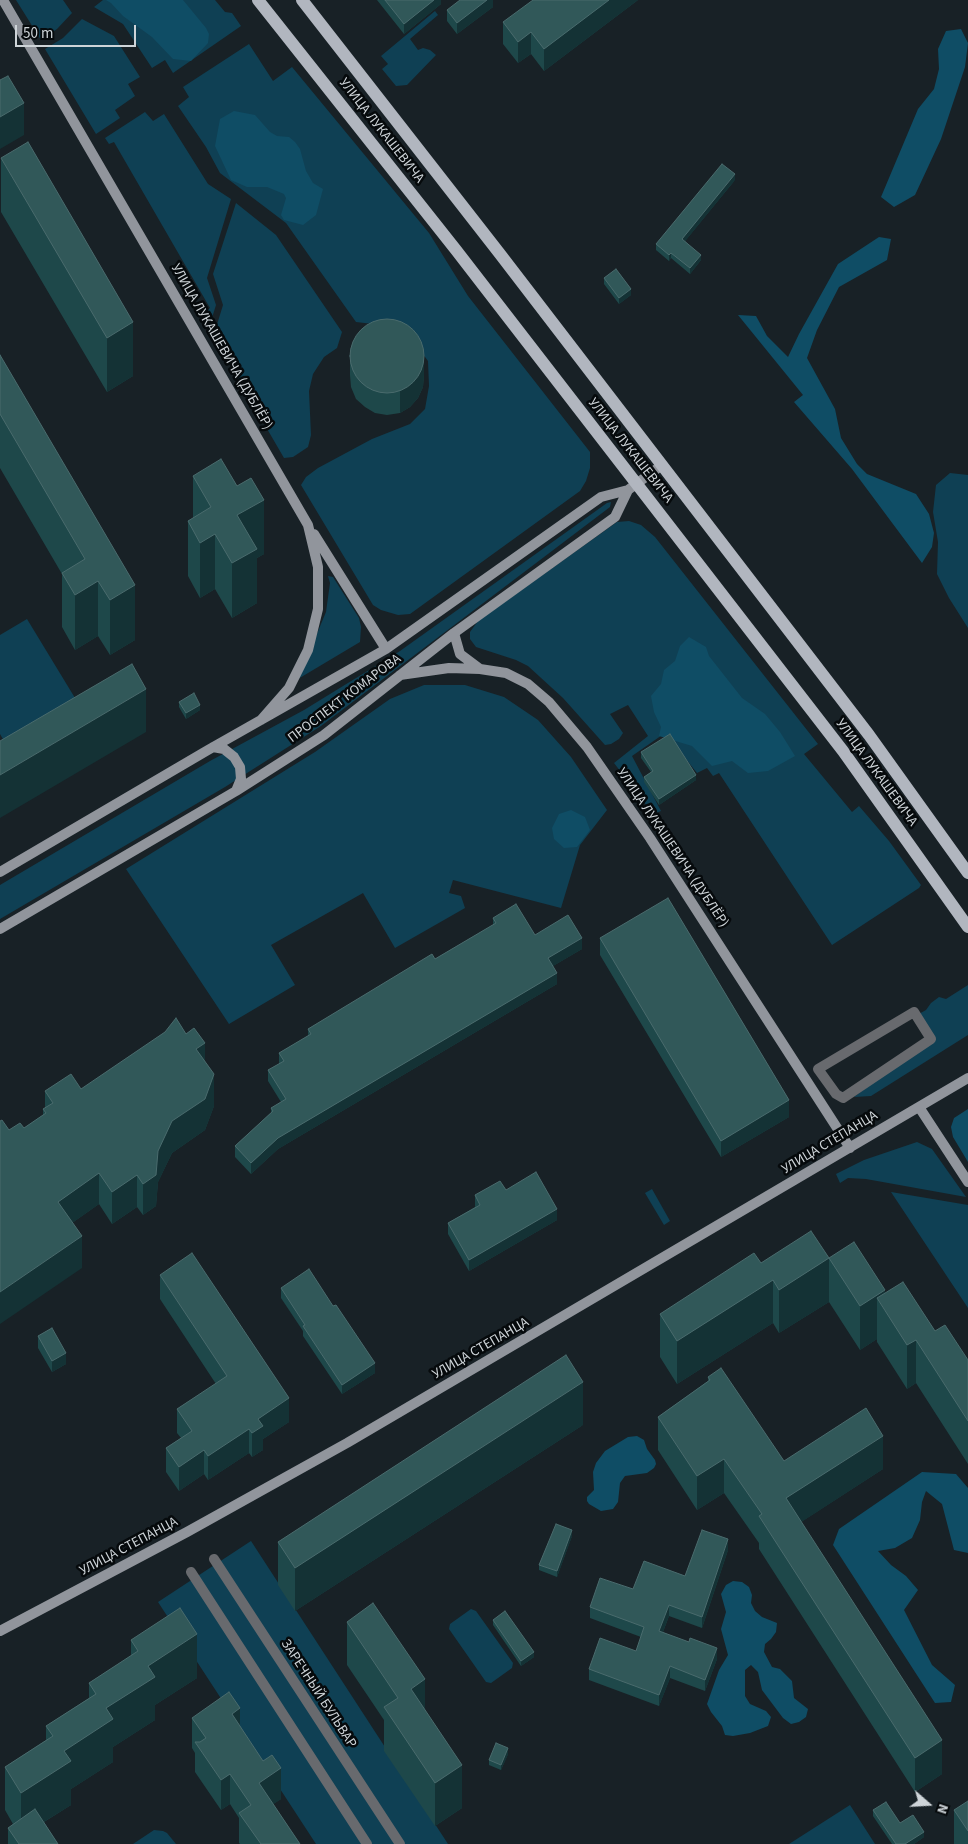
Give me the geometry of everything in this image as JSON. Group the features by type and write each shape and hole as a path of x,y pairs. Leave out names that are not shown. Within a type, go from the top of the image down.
{"main road":[{"name":"УЛИЦА ЛУКАШЕВИЧА (ДУБЛЁР)","path":"3,0 308,525 318,567 318,609 314,626 308,650 289,688 261,720"},
{"name":"УЛИЦА ЛУКАШЕВИЧА","path":"258,0 456,250 632,487 843,751 968,927"},
{"name":"УЛИЦА ЛУКАШЕВИЧА","path":"302,0 869,735 968,873"},
{"name":"ПРОСПЕКТ КОМАРОВА","path":"0,872 212,747 386,649 601,497 632,487 662,465"},
{"name":"ПРОСПЕКТ КОМАРОВА","path":"0,929 236,790 324,735 454,633 615,517 632,487"},
{"path":"308,525 386,649"},
{"path":"454,633 460,654 480,669"},
{"name":"УЛИЦА ЛУКАШЕВИЧА (ДУБЛЁР)","path":"400,675 449,668 480,669 506,673 528,684 548,702 587,747 650,838 850,1148"},
{"path":"212,747 224,749 234,757 240,767 241,779 236,790"},
{"name":"УЛИЦА СТЕПАНЦА","path":"0,1630 187,1532 347,1444 968,1078"},
{"path":"919,1107 968,1182"}],"street":[{"path":"914,1012 931,1039 843,1098 836,1094 818,1069 914,1012"},
{"name":"ЗАРЕЧНЫЙ БУЛЬВАР","path":"214,1559 400,1844"},
{"path":"191,1572 367,1844"}],"shaded area":[{"path":"16,0 63,0 72,13 57,29 41,40"},
{"path":"103,0 215,0 225,12 232,13 241,26 173,73 165,60 152,68 123,24 94,7"},
{"path":"106,0 183,0 206,28 209,34 208,43 191,61 173,59 152,37 123,16"},
{"path":"435,11 438,15 410,39 418,50 423,48 430,50 436,55 407,85 396,86 382,69 388,64 381,56"},
{"path":"82,19 114,36 140,77 128,84 135,96 115,110 120,118 96,134 45,49 63,38"},
{"path":"961,29 968,43 965,67 941,139 915,195 894,207 881,197 918,109 934,89 939,69 938,49 946,31"},
{"path":"249,44 273,81 292,67 429,233 468,296 590,452 590,468 586,481 580,491 410,614 398,615 381,610 373,605 301,485 306,477 318,468 372,439 410,424 425,409 429,386 428,361 412,339 373,324 356,322 286,223 220,173 206,147 178,106 189,97 183,87"},
{"path":"234,111 255,115 270,132 277,136 289,137 300,149 306,171 313,183 323,189 316,215 303,225 284,220 281,215 286,198 284,194 267,187 247,187 231,180 215,146 220,119"},
{"path":"145,112 153,121 164,114 208,184 231,199 207,278 216,305 211,321 206,324 201,315 210,308 114,142 109,144 105,138"},
{"path":"236,203 276,235 342,332 337,348 324,357 313,374 309,391 311,435 308,447 293,457 284,458 212,334 215,331 223,305 213,274"},
{"path":"879,237 891,239 887,260 839,287 817,330 807,358 835,409 841,438 857,464 867,474 916,494 929,514 934,533 932,547 922,563 852,469 794,402 803,395 738,315 756,316 767,336 788,357 838,264"},
{"path":"950,473 968,475 968,628 949,598 937,574 938,542 933,512 936,485"},
{"path":"611,502 610,507 321,726 225,787 0,919 0,885 210,761 304,710 400,651"},
{"path":"629,521 641,525 655,537 818,744 804,754 852,812 859,806 889,841 921,885 832,945 719,773 713,776 707,768 697,773 665,733 632,756 661,811 656,813 650,810 614,763 648,736 628,705 610,714 623,733 619,739 605,745 563,698 528,666 516,660 476,647 470,639 470,632 478,621 617,522"},
{"path":"328,576 333,577 359,618 361,627 360,642 298,679 326,612 330,583"},
{"path":"27,619 75,698 4,741 0,734 0,635"},
{"path":"689,637 706,647 709,656 742,698 765,714 780,732 795,756 768,771 748,773 732,761 712,766 692,746 659,736 661,727 654,712 651,696 661,684 664,670 675,661 680,646"},
{"path":"424,685 465,685 504,697 538,720 571,757 607,810 580,845 561,908 453,880 449,893 461,896 465,908 395,948 363,893 271,945 295,985 229,1024 126,869 315,752 390,699"},
{"path":"571,810 585,817 590,830 577,847 564,848 554,839 552,828 559,814"},
{"path":"968,985 968,1035 871,1096 854,1097 931,1039 917,1015 926,1010 939,997 946,999"},
{"path":"968,1109 968,1162 953,1137 951,1127 954,1118"},
{"path":"917,1142 932,1149 966,1197 866,1179 848,1178 840,1183 836,1174 864,1160"},
{"path":"652,1189 670,1221 664,1225 645,1193"},
{"path":"891,1192 968,1205 968,1308"},
{"path":"637,1436 644,1440 647,1449 655,1460 654,1468 647,1473 625,1476 620,1483 618,1502 613,1509 601,1511 589,1504 587,1497 594,1490 593,1472 596,1463 605,1451 628,1437"},
{"path":"922,1472 956,1474 968,1488 968,1553 954,1550 942,1504 926,1491 922,1502 920,1520 912,1538 895,1548 878,1551 891,1565 906,1576 918,1590 904,1610 932,1665 955,1685 951,1702 935,1703 833,1545 839,1529"},
{"path":"251,1541 448,1844 316,1844 158,1602"},
{"path":"733,1581 742,1582 749,1587 752,1595 751,1603 755,1611 762,1617 777,1623 776,1632 765,1644 764,1652 772,1667 780,1669 792,1681 794,1698 808,1709 806,1717 799,1722 791,1724 783,1718 762,1690 758,1672 751,1665 745,1670 745,1696 750,1704 766,1711 771,1717 768,1726 750,1733 733,1736 725,1735 722,1726 707,1704 719,1670 728,1655 721,1629 726,1612 721,1594 726,1585"},
{"path":"471,1609 476,1611 513,1663 512,1668 491,1683 486,1682 449,1629 450,1624"},
{"path":"850,1805 875,1844 789,1844"},
{"path":"154,1830 167,1833 176,1844 133,1844"}],"building":[{"path":"385,0 434,0 404,24"},
{"path":"460,0 487,0 457,23 447,10"},
{"path":"533,0 609,0 544,49 531,32 518,42 503,22"},
{"path":"8,76 24,103 0,117 0,80"},
{"path":"28,142 133,322 107,338 1,158"},
{"path":"722,164 735,174 682,239 701,255 690,268 656,244"},
{"path":"616,269 631,289 619,298 604,278"},
{"path":"387,319 401,322 413,330 421,342 424,356 421,370 413,382 401,390 387,393 373,390 361,382 353,370 350,356 353,342 361,330 373,322"},
{"path":"0,355 135,585 110,600 98,581 75,595 62,573 85,559 0,414"},
{"path":"221,459 237,486 251,478 264,500 237,515 257,549 232,563 215,534 200,543 188,521 211,507 193,476"},
{"path":"132,664 146,689 0,775 0,741"},
{"path":"194,693 200,705 186,713 179,702"},
{"path":"670,734 696,775 659,799 644,777 653,771 641,752"},
{"path":"668,898 789,1100 721,1141 600,938"},
{"path":"516,904 535,935 568,915 582,938 548,958 557,973 278,1138 251,1163 235,1146 273,1111 271,1108 286,1099 268,1070 284,1061 279,1053 311,1034 308,1029 432,954 435,959 496,923 493,918"},
{"path":"176,1018 186,1034 194,1028 205,1043 196,1049 214,1074 205,1099 172,1121 158,1151 156,1175 143,1184 137,1175 112,1192 99,1173 58,1202 82,1236 0,1292 0,1121 2,1120 9,1130 20,1123 24,1128 46,1113 43,1109 53,1103 45,1091 71,1074 81,1089 165,1032"},
{"path":"536,1172 557,1209 469,1260 448,1223 480,1205 475,1195 500,1181 506,1190"},
{"path":"811,1231 829,1258 779,1290 773,1280 677,1341 660,1314 754,1253 761,1263"},
{"path":"854,1242 885,1290 860,1306 829,1258"},
{"path":"192,1253 289,1398 258,1419 263,1426 252,1433 249,1429 208,1456 204,1450 179,1467 166,1448 192,1431 177,1409 227,1376 160,1275"},
{"path":"309,1269 333,1306 336,1305 375,1363 342,1385 303,1326 305,1325 281,1288"},
{"path":"903,1282 935,1331 945,1325 968,1360 968,1421 916,1340 907,1345 877,1298"},
{"path":"52,1328 66,1353 52,1361 38,1336"},
{"path":"566,1355 583,1382 295,1568 278,1542"},
{"path":"721,1368 784,1461 866,1408 883,1436 786,1498 942,1740 915,1758 759,1516 762,1514 724,1459 697,1476 658,1417 710,1380 708,1377"},
{"path":"556,1524 572,1530 557,1571 539,1565"},
{"path":"702,1530 728,1539 702,1617 669,1605 659,1631 689,1642 690,1638 717,1648 705,1680 670,1666 659,1695 589,1669 600,1638 636,1651 644,1627 590,1607 600,1578 633,1589 644,1561 685,1576"},
{"path":"373,1603 425,1679 411,1689 462,1765 435,1783 384,1707 398,1698 347,1622"},
{"path":"180,1608 197,1634 148,1666 155,1677 106,1708 113,1719 64,1751 71,1761 21,1793 5,1767 53,1736 46,1726 96,1694 89,1683 138,1651 131,1640"},
{"path":"505,1611 534,1652 521,1661 493,1620"},
{"path":"229,1692 240,1708 232,1714 263,1761 272,1755 281,1768 259,1783 300,1844 261,1844 239,1813 251,1805 230,1774 221,1780 195,1742 200,1742 206,1738 192,1718"},
{"path":"496,1743 508,1748 501,1765 489,1760"},
{"path":"968,1801 968,1831 954,1810"},
{"path":"886,1802 900,1823 913,1815 924,1832 905,1844 896,1844 873,1810"},
{"path":"35,1809 58,1844 19,1844 8,1828"}]}
